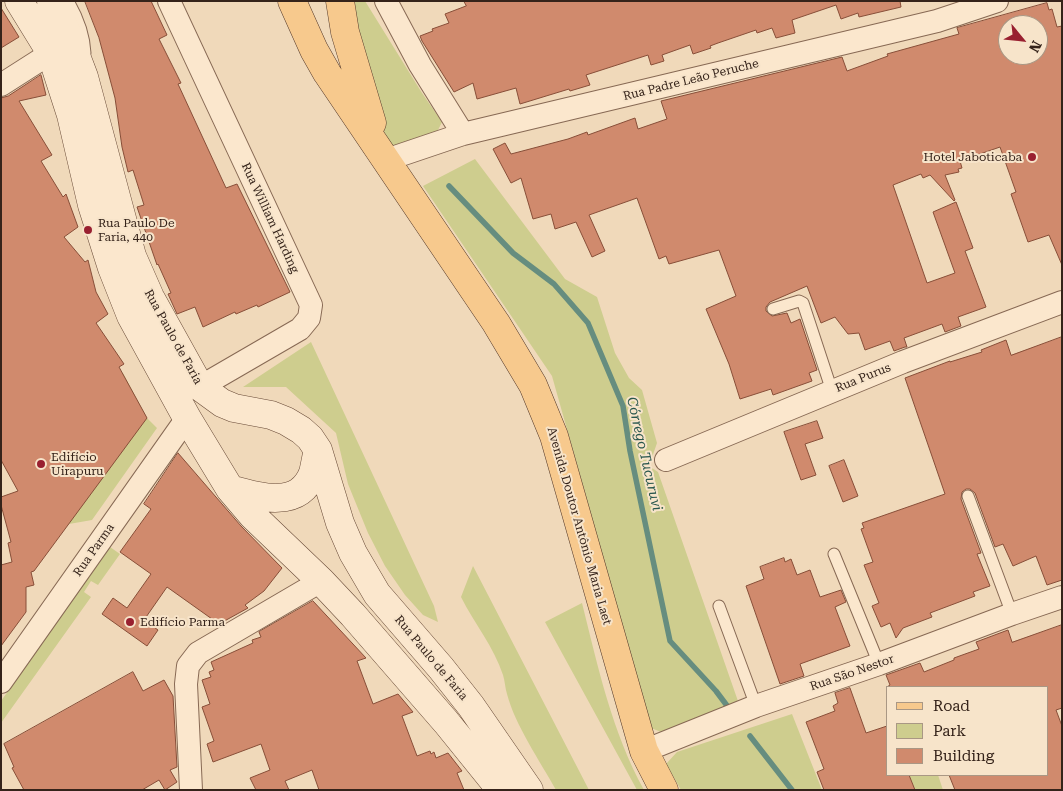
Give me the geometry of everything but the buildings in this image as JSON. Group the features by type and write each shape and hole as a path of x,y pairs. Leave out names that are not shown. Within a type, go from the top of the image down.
{"main road":[{"name":"Avenida Doutor Antônio Maria Laet","path":"292,1 314,50 323,65 496,324 533,385 554,436 644,751 664,790"},
{"name":"Avenida Doutor Antônio Maria Laet","path":"340,1 345,32 384,155"}],"street":[{"name":"Rua Paulo de Faria","path":"20,1 51,53 71,115 92,205 112,268 131,316 187,418 230,489 253,516 321,582 446,722 501,790"},
{"name":"Rua Paulo de Faria","path":"51,1 70,40 84,77 132,256 150,297 200,387 222,403 234,408 271,415 286,421 310,438 318,450 340,523 353,553 377,594 471,706 529,790"},
{"name":"Rua William Harding","path":"169,1 311,305 309,318 300,330 200,387"},
{"path":"386,1 420,65 463,134"},
{"name":"Rua Padre Leão Peruche","path":"384,155 463,134 937,20 997,1"},
{"path":"1,85 51,53"},
{"name":"Rua Purus","path":"666,460 904,362 1062,302"},
{"name":"Rua Parma","path":"1,682 187,418"},
{"path":"230,489 263,497 287,497 298,492 306,485 312,474 318,450"},
{"path":"191,790 186,684 188,666 198,653 321,582"},
{"name":"Rua São Nestor","path":"644,751 756,706 879,664 1062,597"}],"lane":[{"path":"68,1 84,39 86,55 84,77"},
{"path":"773,310 799,301 803,303 832,391"},
{"path":"968,496 1012,614"},
{"path":"834,554 879,664"},
{"path":"719,606 756,706"}],"green space":[{"path":"349,1 365,1 442,122 436,134 393,149 378,120"},
{"path":"475,159 565,279 597,297 615,353 629,378 642,390 657,443 649,466 658,472 739,704 661,732 651,728 552,376 423,186"},
{"path":"311,342 434,606 438,622 423,615 405,595 385,566 368,533 348,484 336,433 286,387 243,387"},
{"path":"123,373 147,418 157,428 92,520 69,524 61,407"},
{"path":"110,547 120,554 98,585 91,581 84,592 91,597 1,723 1,701"},
{"path":"473,566 589,790 556,790 522,730 506,692 504,677 499,665 461,597"},
{"path":"582,603 607,699 623,745 644,790 637,790 545,622"},
{"path":"792,714 822,790 681,790 666,764 677,752"},
{"path":"909,776 938,776 943,790 915,790"}],"waterway":[{"name":"Córrego Tucuruvi","path":"449,186 513,253 554,284 588,323 623,406 630,451 670,641 716,691 728,707"},
{"name":"Córrego Tucuruvi","path":"750,736 792,790"}],"place":[{"name":"Hotel Jaboticaba","path":"1032,157"},
{"name":"Rua Paulo De Faria, 440","path":"88,230"},
{"name":"Edifício Uirapuru","path":"41,464"},
{"name":"Edifício Parma","path":"130,622"}]}
